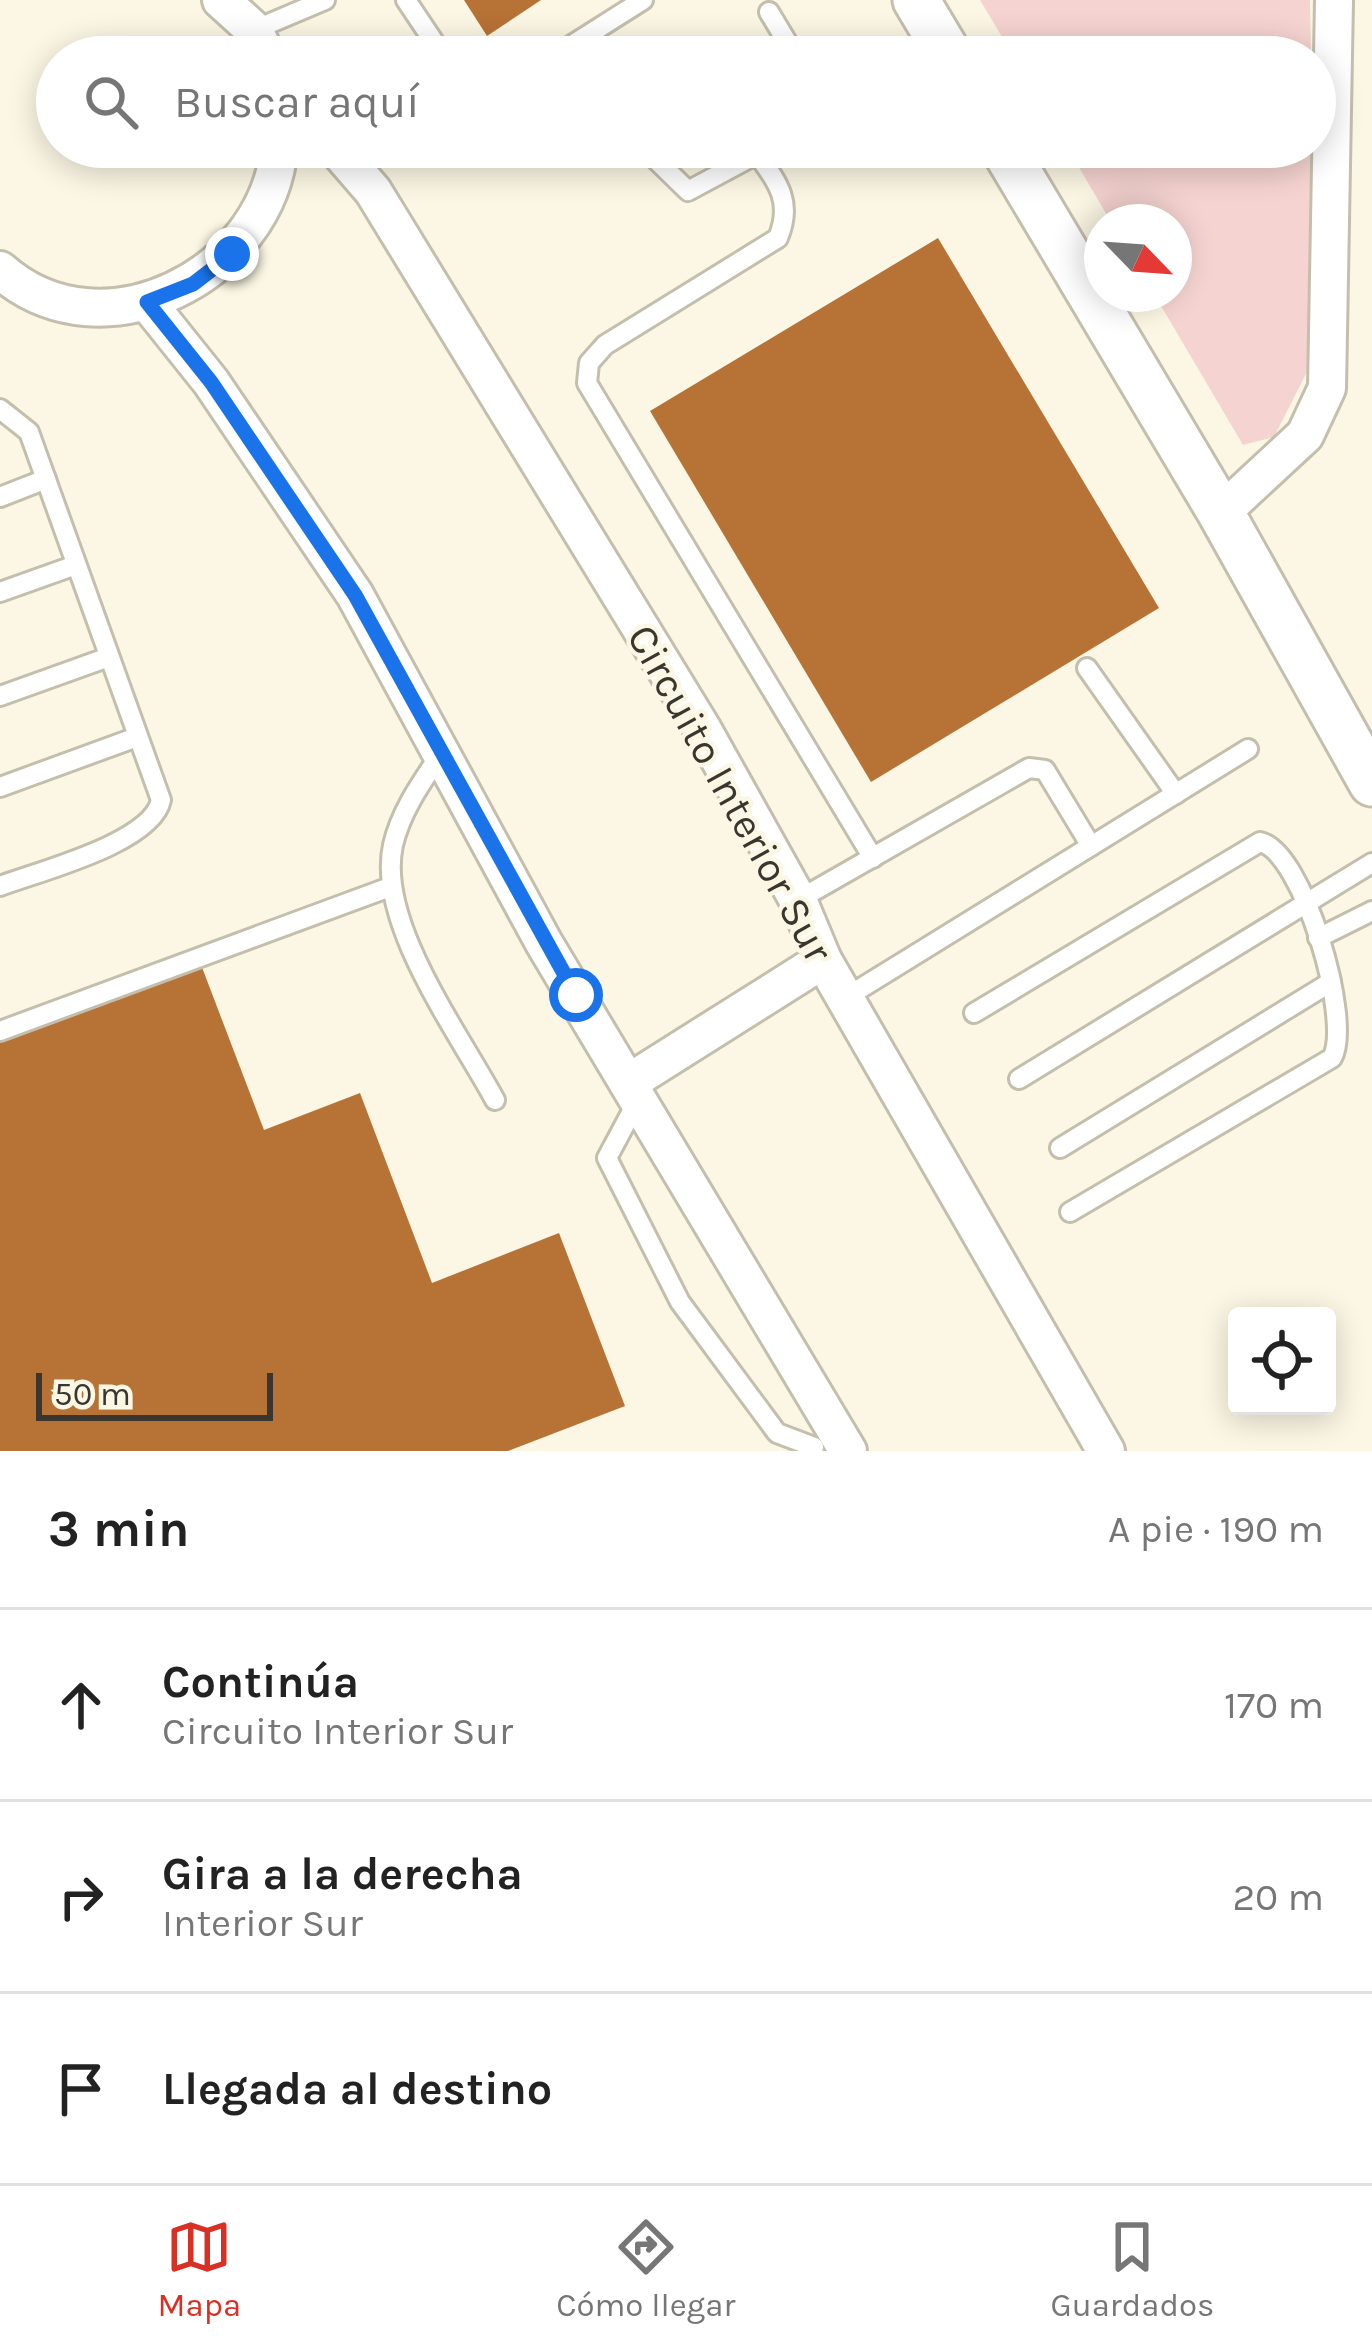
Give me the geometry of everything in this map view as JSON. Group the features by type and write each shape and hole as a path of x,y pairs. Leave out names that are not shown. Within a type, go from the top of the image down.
{"street":[{"path":"220,0 254,36"},
{"path":"916,0 937,36"},
{"path":"1333,36 1334,0"},
{"path":"0,270 51,298 98,307 147,302 193,284 232,254 260,214 273,168"},
{"name":"Circuito Interior Sur","path":"353,168 373,191 703,730 798,900 844,998 1106,1451"},
{"path":"1016,168 1221,513 1371,779"},
{"path":"1221,513 1305,435 1327,388 1331,168"},
{"path":"147,302 211,382 355,595 825,1440"},
{"path":"633,1091 823,960"}],"lane":[{"path":"273,36 325,0"},
{"path":"406,0 430,36"},
{"path":"587,36 644,0"},
{"path":"769,12 783,36"},
{"path":"664,168 688,191 731,168"},
{"path":"771,168 786,206 778,238 605,345 589,363 587,383 872,858"},
{"path":"0,409 19,418 29,432 106,658 161,800 151,823 138,833 0,886"},
{"path":"0,497 46,479"},
{"path":"0,592 74,566"},
{"path":"0,696 106,658"},
{"path":"1087,668 1176,794"},
{"path":"0,787 137,737"},
{"path":"844,998 1248,749"},
{"path":"440,755 410,800 393,845 390,887 407,939 495,1100"},
{"path":"798,900 1034,768 1045,770 1091,846"},
{"path":"974,1013 1260,842 1274,847 1308,902 1331,982 1338,1041 1324,1066 1070,1212"},
{"path":"1019,1079 1372,863"},
{"path":"0,1031 390,887"},
{"path":"1318,938 1372,911"},
{"path":"1060,1148 1331,982"},
{"path":"633,1091 607,1158 680,1302 777,1433 825,1440"}],"shaded area":[{"path":"980,0 1310,0 1311,36 1001,36"},
{"path":"1079,168 1311,168 1311,364 1274,437 1243,445 1165,312 1192,312 1192,204 1100,204"}],"building":[{"path":"464,0 541,0 487,36"},
{"path":"938,238 1159,608 871,782 650,411"},
{"path":"195,949 264,1130 360,1093 432,1283 559,1233 625,1406 508,1451 0,1451 0,1025"}],"route":[{"path":"232,254 193,284 147,302 211,382 355,595 576,995"}]}
